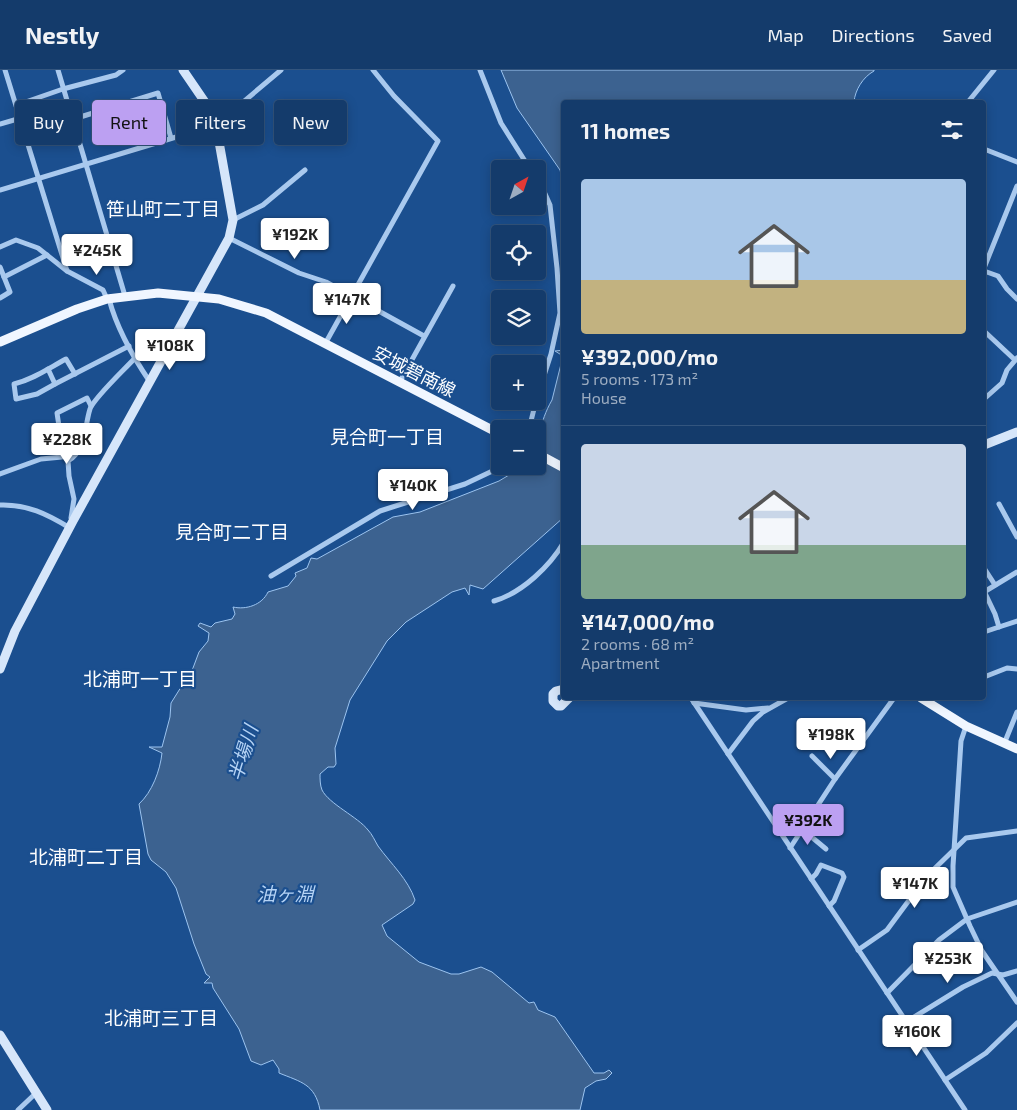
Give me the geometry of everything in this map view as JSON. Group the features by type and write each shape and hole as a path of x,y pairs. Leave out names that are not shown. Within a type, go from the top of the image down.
{"main road":[{"name":"安城碧南線","path":"0,342 77,309 108,299 158,293 197,295 249,306 266,313 491,429"},
{"path":"546,458 561,466"},
{"path":"924,700 966,726 1017,749"}],"street":[{"path":"6,70 15,100"},
{"path":"58,70 67,100"},
{"path":"32,100 116,75 123,70"},
{"path":"183,70 204,100"},
{"path":"246,100 281,70"},
{"path":"325,344 438,141 394,96 372,70"},
{"path":"480,70 501,123 524,160"},
{"path":"970,100 994,70"},
{"path":"82,117 158,93 171,138"},
{"path":"0,124 15,120"},
{"path":"0,190 176,137"},
{"path":"28,145 67,271"},
{"path":"81,145 125,296"},
{"path":"0,669 1,659 71,524 229,238 233,220 220,145"},
{"path":"986,150 1017,162"},
{"path":"233,220 263,205 305,170"},
{"path":"986,264 1017,186"},
{"path":"546,196 550,205 560,313 546,367"},
{"path":"229,238 299,273 326,282 424,336"},
{"path":"0,247 16,240 38,248 67,271 103,290 134,359 150,383"},
{"path":"4,277 47,255"},
{"path":"0,267 10,292 0,298"},
{"path":"986,270 998,276 1017,299"},
{"path":"399,383 453,286"},
{"path":"986,333 1016,359 1007,370 1002,383 986,397"},
{"path":"75,374 66,359 39,373 32,380 14,384 16,399 37,394 129,346"},
{"path":"71,524 74,499 68,461 78,453 83,444 91,406 134,359"},
{"path":"48,369 55,384"},
{"path":"0,474 41,459 62,457 57,413 87,398 91,406"},
{"path":"986,444 1017,432"},
{"path":"271,576 380,512 465,484 491,472"},
{"path":"999,504 1017,537"},
{"path":"0,505 22,506 71,524"},
{"path":"494,601 511,595 547,565 561,546"},
{"path":"986,571 995,585"},
{"path":"986,591 1017,572"},
{"path":"986,596 995,614 998,627"},
{"path":"986,631 1017,621"},
{"path":"986,676 1007,668 1017,669"},
{"path":"561,690 553,694 553,701 558,706 562,706 567,700"},
{"path":"692,700 746,710 770,708"},
{"path":"692,700 965,1110"},
{"path":"728,754 753,721 784,700"},
{"path":"790,848 835,779 893,700"},
{"path":"1004,744 1017,712"},
{"path":"966,726 961,741 953,887 982,951 1017,1002"},
{"path":"812,756 835,779"},
{"path":"802,829 826,849"},
{"path":"858,950 887,930 928,876 954,848 969,836 1017,831"},
{"path":"811,879 821,865 842,873 844,876 834,901 829,906"},
{"path":"887,993 939,940 968,918 1017,902"},
{"path":"906,1022 963,987 992,973 1004,975 1017,971"},
{"path":"945,1080 986,1053 1017,1023"},
{"path":"0,1035 47,1110"},
{"path":"18,1110 36,1093"}],"water":[{"path":"501,70 874,70 860,84 854,100 561,100 561,174 517,108"},
{"name":"油ヶ淵","path":"561,364 561,520 483,589 470,585 469,595 465,588 452,592 406,622 387,641 350,700 335,748 336,764 334,767 328,767 320,774 320,780 322,790 326,795 363,825 404,878 412,892 415,900 413,904 382,925 387,936 419,962 451,974 459,974 481,967 492,972 529,1003 534,1002 538,1010 555,1017 594,1073 604,1073 609,1070 612,1073 606,1079 596,1081 585,1088 580,1110 320,1110 318,1101 311,1089 279,1073 279,1069 273,1060 261,1065 251,1061 239,1029 213,988 212,983 204,983 210,977 206,974 194,944 176,888 166,872 151,860 148,854 139,804 148,794 155,781 162,753 149,747 162,747 170,717 171,703 193,668 199,652 208,641 209,633 198,626 200,623 211,627 215,623 232,619 235,614 233,607 253,606 262,600 268,592 288,586 296,576 295,573 307,568 311,558 317,559 393,517 420,512 499,481 509,475 546,475 546,420 544,420 552,400"}],"district":[{"name":"笹山町二丁目","path":"163,209"},
{"name":"見合町一丁目","path":"387,437"},
{"name":"見合町二丁目","path":"232,532"},
{"name":"北浦町一丁目","path":"140,679"},
{"name":"北浦町二丁目","path":"86,857"},
{"name":"北浦町三丁目","path":"161,1018"}],"water label":[{"name":"半場川","path":"243,753"}]}
